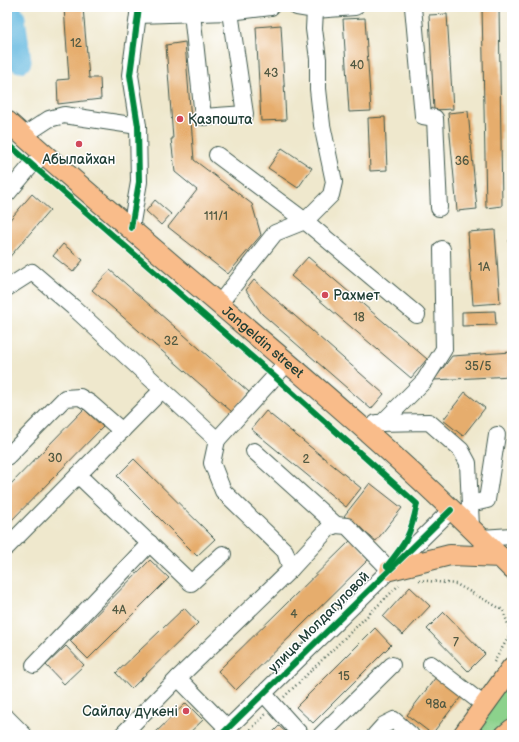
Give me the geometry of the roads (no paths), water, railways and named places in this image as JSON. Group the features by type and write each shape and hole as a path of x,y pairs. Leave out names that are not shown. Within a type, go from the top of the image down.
{"main road":[{"name":"Jangeldin street","path":"7,121 357,423 460,507 476,532 506,563"},
{"path":"401,570 450,555 506,563"},
{"path":"463,735 512,667"},
{"path":"505,735 512,729"}],"street":[{"path":"131,228 139,182 138,126 130,75 139,11 192,13 230,12 271,7"},
{"path":"297,7 315,10 355,7"},
{"path":"413,7 423,116 435,118 439,208"},
{"path":"219,304 275,233 305,221 331,195 334,182 322,125 314,29 315,10"},
{"path":"192,13 203,116 245,114 230,12"},
{"path":"23,136 48,119 64,115 138,126"},
{"path":"7,194 29,168 44,154"},
{"path":"217,155 305,221 417,315"},
{"path":"382,423 424,381 444,349 442,249"},
{"path":"7,288 32,272 73,307 217,440"},
{"path":"288,362 217,440 212,463 223,491 285,551 291,569"},
{"path":"7,547 162,390"},
{"path":"7,457 65,398 80,397 90,403 122,431"},
{"path":"357,423 429,422 461,450 468,463 460,507 487,500 497,435"},
{"path":"254,451 336,525"},
{"path":"78,475 191,583 223,554"},
{"name":"улица Молдагуловой","path":"225,732 264,694 401,570 460,507"},
{"path":"122,735 178,678 291,569 329,528 336,525 347,526 401,570"},
{"path":"476,532 512,536"},
{"path":"34,665 150,543"},
{"path":"431,664 484,705"},
{"path":"321,735 392,665"},
{"path":"178,678 225,732"},
{"path":"264,694 301,735"},
{"path":"7,718 24,735"},
{"path":"375,735 384,725 394,720 411,735"}],"waterway":[{"path":"8,7 14,18 20,61"}],"place":[{"name":"Қазпошта","path":"180,119"},
{"name":"Абылайхан","path":"79,144"},
{"name":"Рахмет","path":"325,295"},
{"name":"Сайлау дүкені","path":"186,711"}]}
